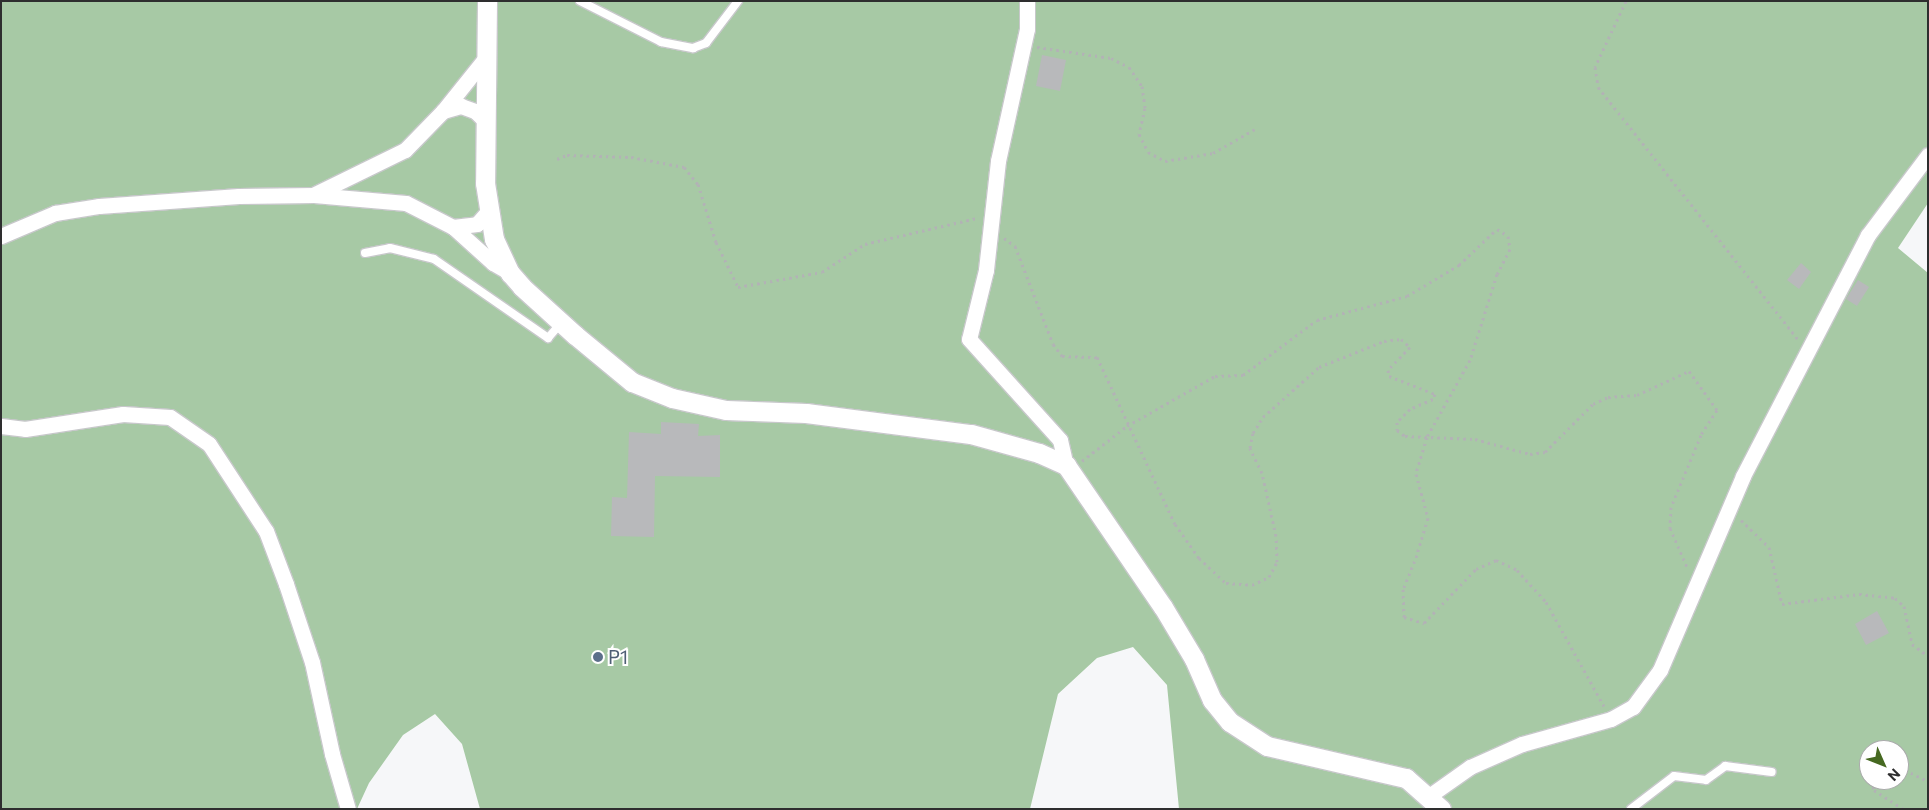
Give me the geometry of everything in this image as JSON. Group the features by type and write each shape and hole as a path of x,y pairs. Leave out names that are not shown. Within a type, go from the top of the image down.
{"street":[{"path":"487,1 486,122 489,210 494,239 510,273"},
{"path":"1027,1 1024,45 998,161 989,227 986,270 968,339 1060,440 1068,468 1168,613 1194,659 1212,700 1230,722 1267,746 1382,770 1406,778 1435,802 1470,767 1522,744 1612,719 1633,707 1660,670 1730,509 1868,235 1928,155"},
{"path":"314,195 405,150 443,111 486,56"},
{"path":"443,111 461,106 474,111 486,122"},
{"path":"1,236 55,213 99,206 239,196 314,195 406,203 453,227 493,263 510,273 561,323 632,382 672,398 726,410 806,413 971,434 1039,453 1068,468"},
{"path":"453,227 477,224 489,210"},
{"path":"1,426 25,429 123,414 170,417 210,444 266,532 286,584 312,662 332,754 348,809"}],"lane":[{"path":"580,1 661,42 693,48 706,44 738,1"},
{"path":"365,252 390,248 434,259 548,338 561,323"},
{"path":"1631,809 1674,776 1706,780 1725,766 1772,772"}],"path":[{"path":"1626,1 1595,67 1598,86 1808,351"},
{"path":"1024,45 1111,58 1129,67 1142,86 1145,108 1139,134 1148,152 1166,161 1213,153 1255,129"},
{"path":"557,158 567,155 631,158 684,167 698,184 716,242 738,286 822,272 865,244 976,218 1015,246 1062,356 1097,358 1127,426 1175,524 1199,558 1226,583 1237,586 1252,586 1269,577 1277,562 1276,536 1264,480 1250,448 1253,433 1285,395 1319,367 1384,341 1408,342 1408,351 1388,370 1389,376 1435,394 1434,399 1410,409 1397,422 1397,430 1405,436 1475,439 1530,454 1545,452 1593,404 1608,397 1637,395 1689,371 1717,410 1697,443 1671,507 1670,528 1696,588"},
{"path":"1068,468 1127,426 1215,376 1243,375 1318,320 1407,296 1459,265 1497,229 1508,236 1510,249 1497,274 1470,360 1427,437 1416,474 1428,518 1417,556 1403,590 1404,616 1424,623 1476,568 1496,560 1517,570 1546,602 1612,719"},
{"path":"1730,509 1769,546 1782,604 1859,594 1895,598 1904,606 1912,644 1928,656"},
{"path":"1909,772 1928,781"},
{"path":"1874,790 1903,809"}],"green space":[{"path":"1,1 1928,1 1928,203 1898,248 1928,273 1928,809 1179,809 1167,685 1133,647 1097,658 1058,694 1030,809 480,809 462,744 435,714 403,735 369,783 357,809 1,809"}],"building":[{"path":"1042,55 1066,60 1060,91 1036,86"},
{"path":"1801,263 1811,272 1799,289 1787,280"},
{"path":"1858,280 1869,287 1857,306 1846,299"},
{"path":"661,422 699,424 698,436 720,435 720,477 655,476 654,537 611,536 612,497 627,498 629,432 661,434"},
{"path":"1877,611 1889,633 1866,645 1855,624"}],"place":[{"name":"P1","path":"598,657"}]}
